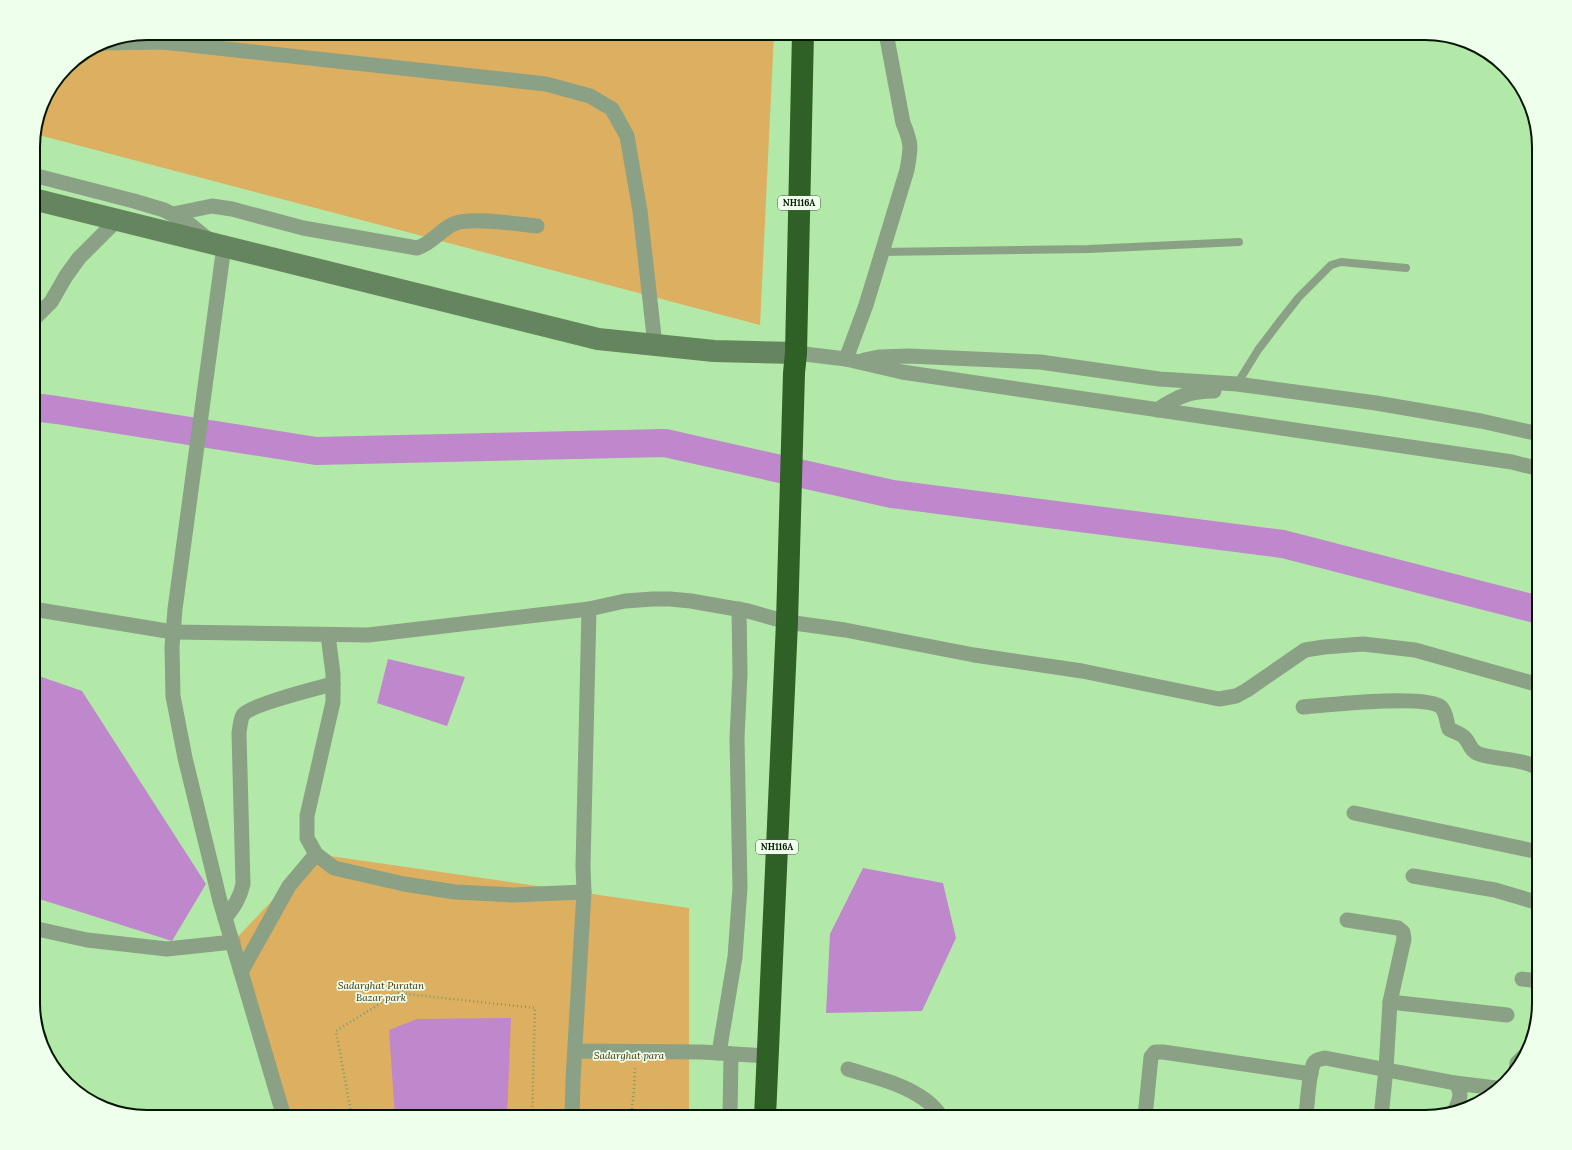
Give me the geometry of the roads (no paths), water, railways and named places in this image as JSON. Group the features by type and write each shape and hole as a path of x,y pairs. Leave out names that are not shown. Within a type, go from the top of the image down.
{"highway":[{"name":"NH116A","path":"765,1110 787,622 803,40"}],"street":[{"path":"852,360 866,305 907,170 911,148 909,137 903,123 887,40"},
{"path":"124,43 171,43 546,84 590,96 612,109 627,136 640,211 655,345"},
{"path":"40,177 164,210 187,222 219,245"},
{"path":"40,201 598,339 795,363 908,356 1040,362 1159,379 1242,385 1391,406 1481,421 1532,432"},
{"path":"173,214 212,206 232,208 303,228 417,248 426,246 454,223 468,220 537,226"},
{"path":"40,313 52,302 66,276 80,258 117,220"},
{"path":"219,245 202,406 173,632 173,696 185,758 225,918 282,1110"},
{"path":"852,360 902,372 1512,462 1532,467"},
{"path":"1157,410 1179,396 1189,393 1196,391 1233,391 1242,385"},
{"path":"40,610 173,632 368,635 589,609 625,601 670,599 739,609 787,622 845,630 974,655 1082,671 1219,699 1236,696 1248,690 1310,648 1363,644 1416,650 1532,683"},
{"path":"572,1110 584,892 583,859 589,609"},
{"path":"729,1110 725,1053 735,957 740,888 737,738 740,674 739,609"},
{"path":"328,634 333,684 333,702 307,816 307,838 316,854 334,868 404,884 455,892 513,895 584,892"},
{"path":"225,918 237,902 241,894 243,884 239,734 240,722 243,715 249,710 269,703 333,684"},
{"path":"1303,707 1407,700 1431,703 1440,706 1445,712 1449,730 1465,738 1472,751 1481,755 1525,763 1532,766"},
{"path":"1354,813 1532,851"},
{"path":"241,972 290,886 316,854"},
{"path":"1413,876 1495,890 1532,901"},
{"path":"1347,920 1398,928 1403,932 1404,939 1390,1002 1382,1110"},
{"path":"40,930 87,940 167,949 233,942"},
{"path":"1522,979 1532,980"},
{"path":"1390,1002 1507,1015"},
{"path":"575,1051 725,1053 768,1056"},
{"path":"1145,1110 1151,1057 1155,1052 1311,1074"},
{"path":"1307,1110 1311,1074 1314,1063 1319,1059 1325,1058 1455,1083 1490,1087"},
{"path":"848,1069 888,1082 912,1092 925,1099 935,1110"},
{"path":"1455,1083 1459,1088 1461,1096 1457,1105"}],"lane":[{"path":"882,252 1089,249 1239,242"},
{"path":"1242,385 1258,350 1299,297 1330,265 1342,262 1406,268"}],"waterway":[{"path":"40,408 316,451 665,443 892,494 1283,544 1532,608"}],"park label":[{"name":"Sadarghat Puratan Bazar park","path":"381,990"},
{"name":"Sadarghat para","path":"629,1055"}]}
